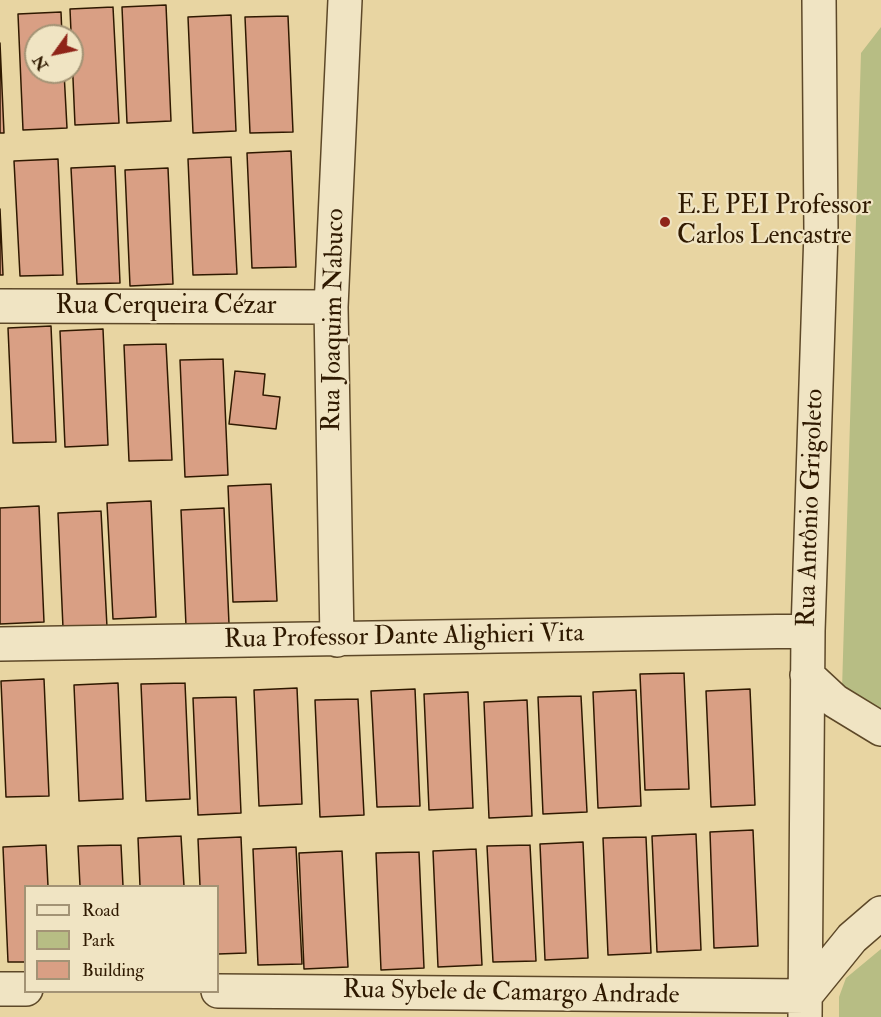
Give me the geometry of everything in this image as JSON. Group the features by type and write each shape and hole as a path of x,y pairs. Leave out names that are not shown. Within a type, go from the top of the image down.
{"street":[{"name":"Rua Joaquim Nabuco","path":"337,640 331,307 345,0"},
{"name":"Rua Antônio Grigoleto","path":"805,1007 807,675 821,231 819,0"},
{"name":"Rua Cerqueira Cézar","path":"0,306 331,307"},
{"name":"Rua Professor Dante Alighieri Vita","path":"0,644 808,631"},
{"path":"807,675 836,701 881,729"},
{"path":"805,1007 852,938 881,913"},
{"path":"0,989 24,989"},
{"name":"Rua Sybele de Camargo Andrade","path":"219,991 805,1007"}],"green space":[{"path":"881,27 881,716 842,689 861,53"},
{"path":"881,949 881,1017 839,1017 839,997 846,978"}],"building":[{"path":"166,5 171,121 127,123 122,7"},
{"path":"113,7 119,123 75,125 73,84 84,84 84,24 71,24 70,9"},
{"path":"61,12 62,24 24,24 24,84 65,84 67,128 23,130 18,14"},
{"path":"231,15 236,131 193,133 188,17"},
{"path":"288,16 293,132 250,133 245,17"},
{"path":"0,43 4,133 0,133"},
{"path":"291,151 296,267 252,268 247,153"},
{"path":"231,157 237,274 193,275 188,159"},
{"path":"58,159 63,275 20,276 14,161"},
{"path":"115,166 120,283 77,284 71,168"},
{"path":"168,168 173,284 130,286 125,170"},
{"path":"0,209 3,275 0,275"},
{"path":"51,326 56,442 13,443 8,328"},
{"path":"103,329 108,445 65,447 60,331"},
{"path":"166,344 172,460 129,461 124,345"},
{"path":"223,359 228,475 185,477 180,360"},
{"path":"235,371 265,374 263,395 280,397 276,429 229,424"},
{"path":"271,484 277,601 233,602 228,486"},
{"path":"151,501 156,617 113,619 107,503"},
{"path":"39,506 44,622 0,624 0,508"},
{"path":"224,508 229,624 186,626 181,510"},
{"path":"101,511 107,627 63,628 58,513"},
{"path":"684,673 689,789 645,790 640,674"},
{"path":"44,679 49,796 6,797 1,681"},
{"path":"118,683 123,799 79,801 74,685"},
{"path":"185,683 190,799 146,801 141,684"},
{"path":"297,688 302,804 259,806 254,690"},
{"path":"415,689 420,806 377,807 371,691"},
{"path":"750,689 755,805 711,807 706,691"},
{"path":"636,690 641,806 598,808 593,692"},
{"path":"468,692 473,808 429,810 424,694"},
{"path":"581,696 587,812 543,814 538,697"},
{"path":"236,697 241,813 198,815 193,698"},
{"path":"358,699 364,815 320,817 315,700"},
{"path":"527,700 532,816 489,818 484,702"},
{"path":"753,830 758,946 714,948 710,832"},
{"path":"696,834 701,950 657,952 652,836"},
{"path":"181,836 184,885 140,885 138,838"},
{"path":"241,837 246,953 219,954 219,885 200,885 198,839"},
{"path":"646,837 651,953 608,955 603,838"},
{"path":"583,842 588,958 545,960 540,844"},
{"path":"46,845 48,885 24,885 24,962 8,962 3,847"},
{"path":"121,845 123,885 80,885 78,846"},
{"path":"530,845 536,961 493,962 487,846"},
{"path":"296,847 302,964 258,965 253,849"},
{"path":"476,849 482,965 438,967 433,851"},
{"path":"342,851 348,967 304,969 299,853"},
{"path":"419,852 424,968 381,970 376,853"}],"place":[{"name":"E.E PEI Professor Carlos Lencastre","path":"665,222"}]}
